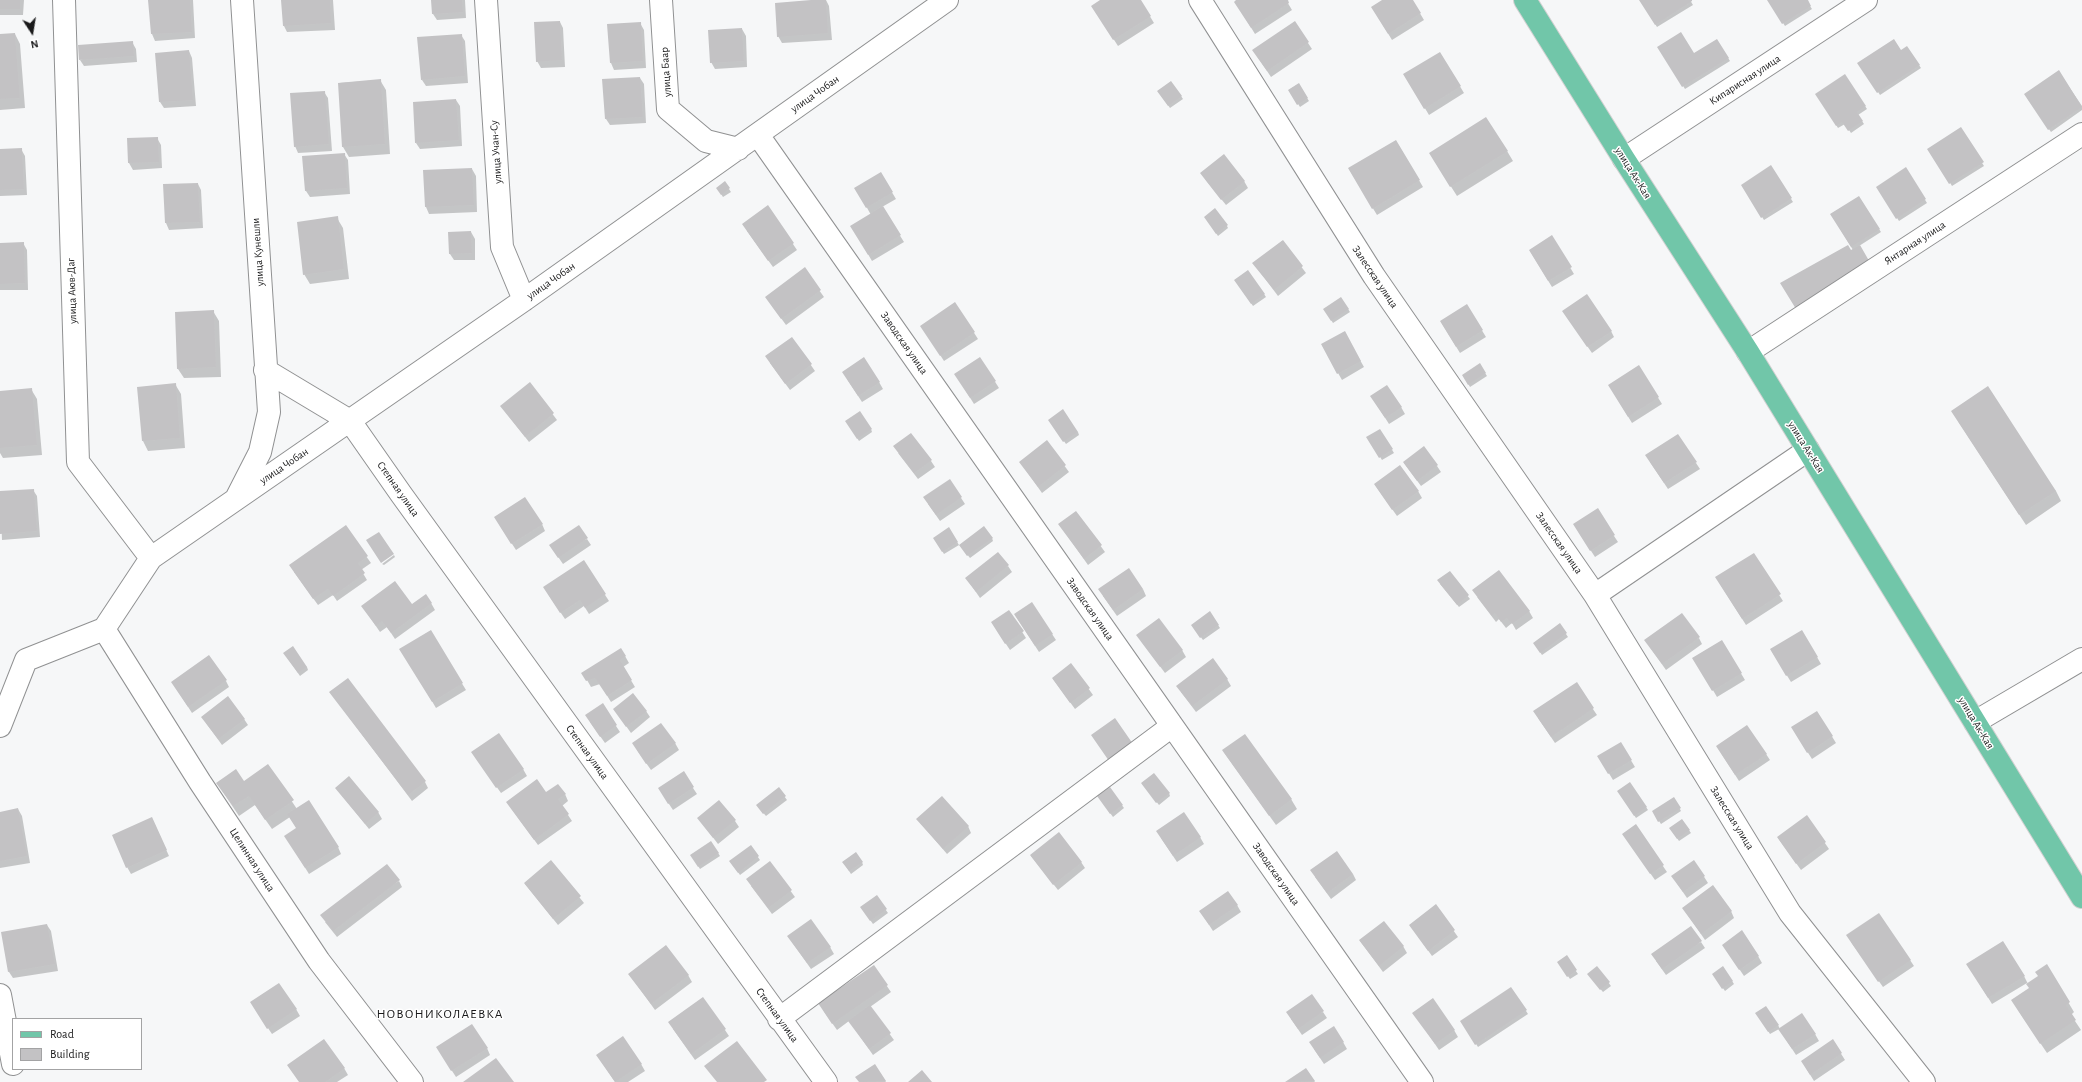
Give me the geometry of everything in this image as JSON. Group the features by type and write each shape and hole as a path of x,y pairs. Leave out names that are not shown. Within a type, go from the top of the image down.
{"main road":[{"name":"улица Ак-Кая","path":"1526,0 1624,160 1748,352 2082,897"}],"street":[{"name":"улица Аюв-Даг","path":"64,0 78,462 151,558"},
{"name":"улица Кунешли","path":"237,498 260,452 268,412 242,0"},
{"name":"улица Учан-Су","path":"486,0 502,247 524,300"},
{"name":"улица Баар","path":"661,0 668,109 706,141 738,149"},
{"name":"улица Чобан","path":"151,558 524,300 947,0"},
{"name":"Залесская улица","path":"1200,0 1374,276 1595,595 1790,913 1924,1082"},
{"name":"Кипарисная улица","path":"1624,160 1866,0"},
{"name":"Янтарная улица","path":"1748,352 2082,134"},
{"name":"Заводская улица","path":"758,135 1422,1082"},
{"path":"265,370 350,421"},
{"name":"Степная улица","path":"350,421 405,500 826,1082"},
{"path":"1595,595 1808,450"},
{"path":"0,726 26,660 104,629 151,558"},
{"name":"Целинная улица","path":"104,629 200,782 319,961 412,1082"},
{"path":"1975,722 2082,658"},
{"path":"779,1019 1172,726"},
{"path":"0,995 12,1059"},
{"path":"14,1070 16,1082"}],"building":[{"path":"0,0 20,0 20,9 0,9"},
{"path":"148,0 190,0 192,32 151,34"},
{"path":"281,0 330,0 331,23 283,26"},
{"path":"431,0 462,0 463,12 432,14"},
{"path":"826,0 828,33 777,37 775,3"},
{"path":"1100,0 1141,0 1151,16 1113,40 1091,6"},
{"path":"1236,0 1288,0 1289,3 1251,28 1234,2"},
{"path":"1382,0 1413,0 1421,13 1388,34 1371,7"},
{"path":"1639,0 1692,0 1692,1 1655,25"},
{"path":"1767,0 1808,0 1811,6 1782,24"},
{"path":"560,21 562,60 536,62 534,22"},
{"path":"1295,21 1309,42 1267,71 1252,50"},
{"path":"641,22 643,61 610,63 607,24"},
{"path":"742,28 744,61 710,63 708,30"},
{"path":"1681,32 1694,53 1717,39 1729,58 1682,87 1657,47"},
{"path":"15,33 20,98 0,99 0,34"},
{"path":"462,34 465,76 421,80 417,37"},
{"path":"1894,39 1901,50 1907,46 1920,65 1877,93 1857,63"},
{"path":"133,41 134,56 79,60 78,45"},
{"path":"189,50 193,100 159,102 155,53"},
{"path":"1440,52 1461,86 1424,109 1403,74"},
{"path":"2059,70 2082,107 2048,130 2024,94"},
{"path":"1845,74 1866,106 1857,112 1863,121 1848,131 1842,122 1836,126 1815,94"},
{"path":"640,77 643,117 605,119 602,79"},
{"path":"381,79 385,144 342,147 338,83"},
{"path":"1171,81 1182,96 1168,106 1157,91"},
{"path":"1299,83 1308,98 1297,105 1288,90"},
{"path":"325,91 329,144 294,147 290,93"},
{"path":"456,99 459,140 415,143 413,102"},
{"path":"1486,117 1508,151 1450,187 1429,153"},
{"path":"1961,127 1984,162 1949,184 1927,149"},
{"path":"158,137 159,162 128,163 127,138"},
{"path":"1396,140 1420,180 1372,209 1348,168"},
{"path":"22,148 24,189 0,190 0,149"},
{"path":"345,153 347,188 305,191 302,156"},
{"path":"1224,154 1245,181 1221,200 1200,173"},
{"path":"1771,165 1792,198 1761,218 1741,185"},
{"path":"1906,167 1926,199 1896,219 1876,187"},
{"path":"472,168 474,205 425,207 423,170"},
{"path":"881,172 893,192 866,208 854,188"},
{"path":"725,181 730,188 721,195 716,188"},
{"path":"198,183 200,222 165,223 163,184"},
{"path":"1859,196 1880,229 1851,247 1830,214"},
{"path":"768,205 794,243 768,261 742,224"},
{"path":"883,206 901,235 868,255 850,226"},
{"path":"1215,208 1228,225 1216,234 1204,217"},
{"path":"338,216 344,269 303,275 297,222"},
{"path":"471,231 472,253 449,254 448,232"},
{"path":"1552,235 1572,267 1548,281 1529,250"},
{"path":"1283,240 1303,266 1274,290 1252,263"},
{"path":"24,242 25,283 0,284 0,243"},
{"path":"1848,245 1851,250 1860,245 1872,266 1796,309 1780,283"},
{"path":"805,267 821,290 781,319 765,297"},
{"path":"1248,270 1265,294 1251,304 1234,280"},
{"path":"1587,294 1612,331 1587,347 1562,311"},
{"path":"1341,297 1349,309 1331,321 1323,309"},
{"path":"955,302 975,332 940,356 920,326"},
{"path":"1467,304 1483,330 1456,347 1440,321"},
{"path":"214,310 216,367 177,369 175,312"},
{"path":"1345,331 1361,361 1337,374 1321,344"},
{"path":"792,337 812,364 785,384 765,356"},
{"path":"864,357 880,382 858,396 842,372"},
{"path":"980,357 996,381 970,398 954,374"},
{"path":"1480,363 1486,373 1468,385 1462,375"},
{"path":"1639,365 1659,397 1628,417 1608,385"},
{"path":"530,382 554,413 525,437 500,406"},
{"path":"176,383 180,438 142,441 137,387"},
{"path":"1387,385 1402,407 1385,418 1370,396"},
{"path":"1988,386 2056,491 2019,515 1951,411"},
{"path":"32,388 37,445 0,448 0,391"},
{"path":"1063,409 1078,432 1063,442 1048,420"},
{"path":"860,411 872,429 857,439 845,421"},
{"path":"1380,429 1393,449 1379,458 1366,437"},
{"path":"911,433 932,460 914,473 893,446"},
{"path":"1678,434 1697,462 1664,483 1645,455"},
{"path":"1047,440 1066,465 1038,487 1019,462"},
{"path":"1424,446 1438,465 1417,481 1403,462"},
{"path":"1400,465 1419,491 1392,510 1374,484"},
{"path":"950,479 962,497 936,515 923,497"},
{"path":"34,489 37,531 0,534 0,491"},
{"path":"525,497 543,524 511,544 494,517"},
{"path":"1598,508 1615,535 1590,551 1573,524"},
{"path":"1076,511 1102,545 1084,559 1058,524"},
{"path":"346,525 368,556 358,563 365,573 333,596 328,589 313,599 289,565"},
{"path":"579,525 588,538 558,558 549,545"},
{"path":"984,526 993,538 967,556 959,545"},
{"path":"949,527 958,542 942,552 933,538"},
{"path":"379,532 394,554 381,563 366,540"},
{"path":"998,552 1009,565 976,592 965,578"},
{"path":"1754,553 1781,594 1742,619 1715,577"},
{"path":"584,560 606,594 585,608 580,600 560,613 543,587"},
{"path":"1129,568 1143,589 1113,610 1098,589"},
{"path":"1499,570 1530,611 1512,624 1507,618 1501,622 1495,613 1492,616 1472,590"},
{"path":"1450,571 1469,595 1457,605 1437,580"},
{"path":"395,581 412,604 426,594 432,603 391,633 382,621 376,626 361,606"},
{"path":"1032,602 1053,634 1035,646 1014,614"},
{"path":"1009,610 1024,631 1005,644 991,622"},
{"path":"1210,611 1219,625 1200,638 1191,625"},
{"path":"1682,613 1700,637 1662,664 1644,640"},
{"path":"1159,618 1183,650 1160,667 1136,635"},
{"path":"1560,623 1567,633 1540,653 1533,643"},
{"path":"431,630 463,683 432,702 399,649"},
{"path":"1802,630 1818,657 1786,676 1770,649"},
{"path":"1722,640 1742,673 1712,691 1692,658"},
{"path":"293,646 307,667 298,673 283,653"},
{"path":"621,648 626,656 620,660 632,680 607,696 595,678 586,681 581,673"},
{"path":"209,655 227,680 188,707 171,682"},
{"path":"1213,658 1228,679 1192,706 1176,686"},
{"path":"1071,663 1090,688 1070,703 1052,678"},
{"path":"348,678 426,781 408,795 329,692"},
{"path":"1577,682 1594,708 1551,737 1533,711"},
{"path":"633,693 647,711 626,727 613,709"},
{"path":"228,696 245,719 218,739 201,717"},
{"path":"603,703 617,725 600,737 585,715"},
{"path":"1817,711 1833,736 1807,753 1791,727"},
{"path":"1115,718 1133,744 1109,761 1091,735"},
{"path":"661,723 676,743 646,764 632,743"},
{"path":"1747,725 1767,754 1735,775 1716,746"},
{"path":"499,733 524,769 496,788 471,752"},
{"path":"1245,734 1292,799 1269,816 1222,750"},
{"path":"1621,742 1632,760 1608,774 1597,756"},
{"path":"268,764 294,800 265,820 249,796 233,806 216,783 236,769 244,781"},
{"path":"684,771 694,787 668,804 658,788"},
{"path":"1154,773 1170,793 1156,803 1141,783"},
{"path":"349,776 379,812 365,824 335,788"},
{"path":"537,779 546,792 558,784 566,794 558,799 569,814 534,840 506,802"},
{"path":"1630,782 1647,807 1634,816 1617,791"},
{"path":"779,787 786,796 763,814 756,805"},
{"path":"1110,787 1123,805 1110,814 1097,796"},
{"path":"942,796 969,826 943,849 916,819"},
{"path":"1674,797 1681,808 1658,822 1652,811"},
{"path":"309,800 339,847 305,868 284,836 296,828 287,814"},
{"path":"719,800 736,820 713,838 697,818"},
{"path":"18,808 27,856 0,861 0,812"},
{"path":"1184,812 1201,837 1173,856 1156,831"},
{"path":"1807,815 1826,842 1796,864 1777,837"},
{"path":"152,817 167,850 126,868 112,835"},
{"path":"1682,819 1690,830 1677,839 1669,828"},
{"path":"1636,824 1664,865 1650,874 1622,834"},
{"path":"1059,832 1082,862 1053,885 1030,855"},
{"path":"711,841 719,853 698,867 690,855"},
{"path":"751,845 759,856 738,873 729,861"},
{"path":"1337,851 1353,874 1327,893 1310,870"},
{"path":"856,852 863,862 849,871 842,862"},
{"path":"551,860 581,896 553,919 524,883"},
{"path":"1694,860 1705,876 1683,892 1671,876"},
{"path":"770,861 792,890 768,908 746,879"},
{"path":"387,864 400,880 333,931 320,915"},
{"path":"1713,885 1732,911 1701,934 1682,908"},
{"path":"1228,891 1238,905 1209,925 1199,911"},
{"path":"877,895 887,909 870,921 860,907"},
{"path":"1436,904 1455,930 1428,951 1409,925"},
{"path":"1879,913 1911,960 1878,982 1846,935"},
{"path":"811,919 831,947 807,963 787,936"},
{"path":"1384,921 1404,946 1379,966 1359,940"},
{"path":"47,924 55,964 8,972 1,932"},
{"path":"1691,926 1702,941 1662,969 1651,954"},
{"path":"1742,930 1759,956 1739,970 1722,945"},
{"path":"2003,941 2025,976 1988,998 1966,964"},
{"path":"666,945 689,975 651,1004 628,974"},
{"path":"1567,955 1577,970 1567,977 1557,962"},
{"path":"2047,964 2070,1002 2066,1005 2076,1020 2040,1044 2011,1000 2029,988 2026,984 2038,976 2035,972"},
{"path":"874,965 888,985 832,1024 818,1003"},
{"path":"1597,966 1610,982 1600,990 1587,974"},
{"path":"1723,966 1733,981 1722,989 1712,974"},
{"path":"279,983 297,1009 267,1029 250,1002"},
{"path":"1511,987 1527,1010 1475,1045 1460,1021"},
{"path":"1312,994 1324,1011 1298,1029 1286,1012"},
{"path":"703,997 726,1029 691,1054 668,1022"},
{"path":"1433,998 1455,1030 1435,1044 1412,1013"},
{"path":"870,1005 891,1033 869,1049 848,1021"},
{"path":"1766,1006 1779,1025 1768,1032 1755,1013"},
{"path":"1802,1013 1816,1034 1792,1049 1778,1029"},
{"path":"472,1024 488,1048 451,1071 436,1047"},
{"path":"1334,1026 1344,1042 1320,1058 1309,1042"},
{"path":"623,1036 642,1064 615,1082 596,1055"},
{"path":"324,1039 345,1068 325,1082 299,1082 287,1065"},
{"path":"1833,1039 1842,1053 1810,1075 1801,1061"},
{"path":"737,1041 767,1080 764,1082 717,1082 704,1066"},
{"path":"496,1058 514,1082 463,1082"},
{"path":"875,1064 886,1081 859,1082 855,1077"},
{"path":"1306,1068 1315,1081 1285,1082"},
{"path":"922,1070 932,1082 908,1082"}],"district":[{"name":"НОВОНИКОЛАЕВКА","path":"440,1014"}]}
